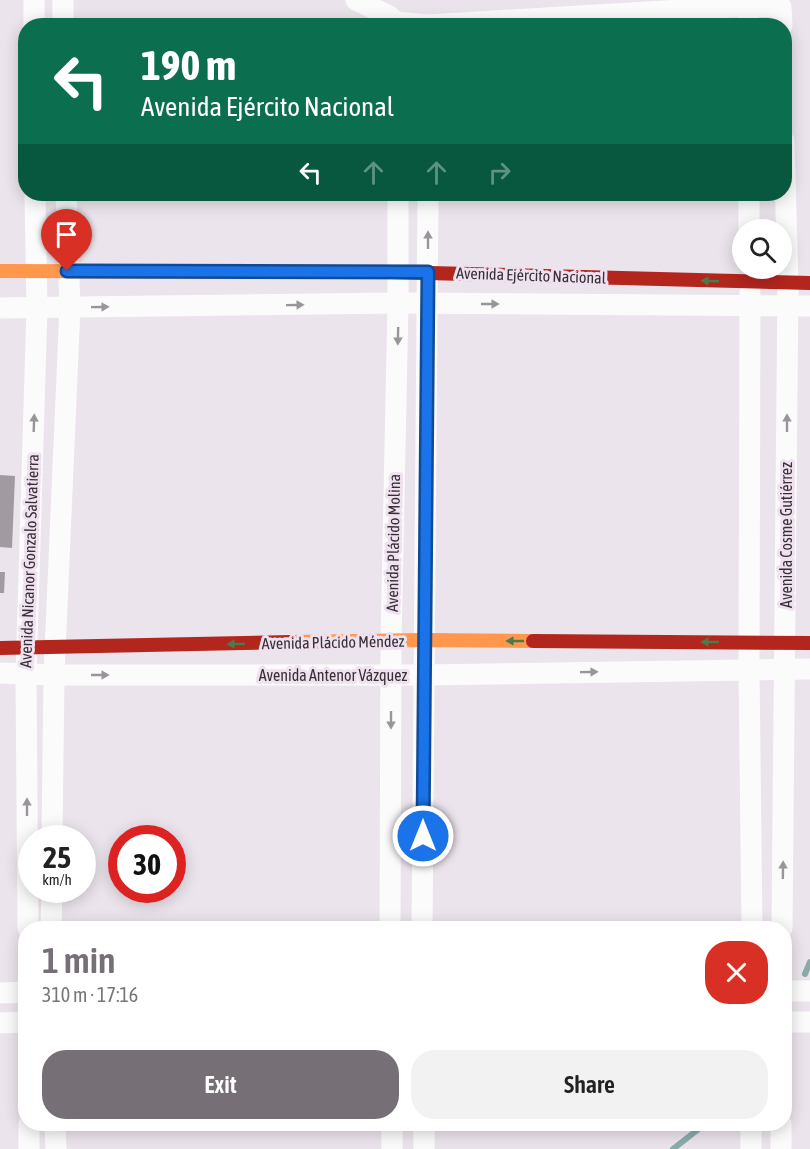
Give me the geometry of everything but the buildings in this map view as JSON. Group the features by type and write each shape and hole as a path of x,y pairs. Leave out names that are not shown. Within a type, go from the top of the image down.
{"street":[{"path":"34,0 34,18"},
{"path":"63,0 63,18"},
{"path":"356,0 389,18"},
{"path":"374,0 391,18"},
{"path":"677,18 748,16 781,7 782,18"},
{"name":"Avenida Nicanor Gonzalo Salvatierra","path":"28,921 26,649 37,308 35,201"},
{"name":"Avenida Nicanor Gonzalo Salvatierra","path":"52,825 54,675 70,307 66,201"},
{"name":"Avenida Plácido Molina","path":"390,921 391,674 399,303 398,201"},
{"name":"Avenida Plácido Molina","path":"422,921 428,201"},
{"path":"749,201 749,219"},
{"name":"Avenida Cosme Gutiérrez","path":"782,921 788,305 786,201"},
{"name":"Avenida Ejército Nacional","path":"0,271 732,275"},
{"path":"750,279 749,669 752,921"},
{"name":"Avenida Ejército Nacional","path":"769,279 788,283 810,283"},
{"name":"Avenida Ejército Nacional","path":"0,308 399,303 810,306"},
{"name":"Avenida Plácido Méndez","path":"0,648 424,640 810,643"},
{"name":"Avenida Antenor Vázquez","path":"0,673 423,675 810,669"},
{"path":"51,921 52,903"},
{"path":"792,991 810,992"},
{"path":"0,993 18,992"},
{"path":"0,1023 18,1022"},
{"path":"792,1022 810,1022"},
{"path":"29,1131 29,1149"},
{"path":"55,1131 56,1149"},
{"path":"392,1131 392,1149"},
{"path":"424,1131 424,1149"},
{"path":"751,1131 751,1149"},
{"path":"781,1131 781,1149"}],"waterway":[{"path":"805,974 810,962"},
{"path":"673,1149 696,1131"}],"traffic: slow":[{"path":"0,271 391,272"},
{"path":"292,642 533,641"}],"traffic: jam":[{"path":"391,272 810,283"},
{"path":"533,641 810,643"},
{"path":"0,648 292,642"}],"route":[{"path":"67,271 428,272 423,836"}]}
